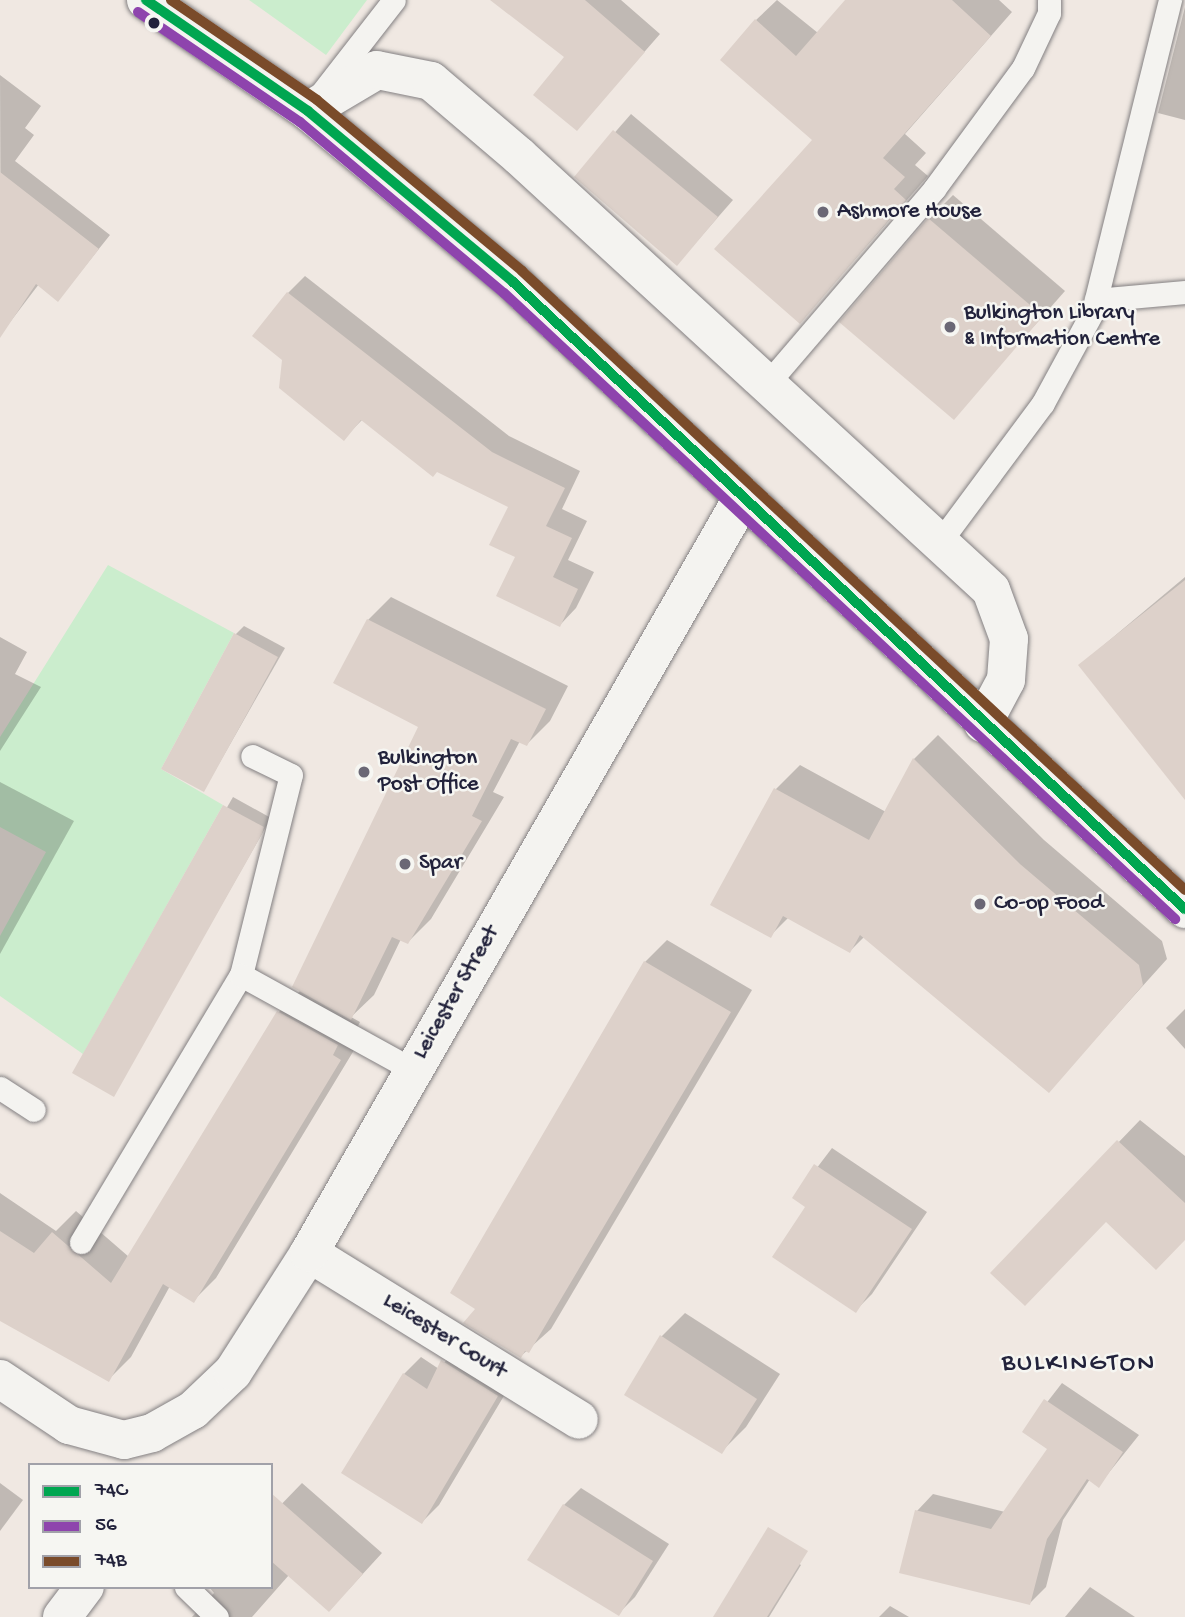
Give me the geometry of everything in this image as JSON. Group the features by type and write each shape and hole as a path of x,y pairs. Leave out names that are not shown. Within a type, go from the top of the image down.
{"street":[{"path":"146,0 308,111 513,282 1185,909"},
{"path":"308,111 377,70 431,81 519,156 991,590 1009,639 1006,680 983,723"},
{"name":"Leicester Street","path":"125,1452 213,1394 233,1372 309,1253 743,497"},
{"name":"Leicester Court","path":"309,1253 579,1420"},
{"path":"0,1379 69,1425 125,1452"},
{"path":"62,1617 83,1589"}],"lane":[{"path":"308,111 394,0"},
{"path":"767,384 934,189 1015,79 1049,13 1049,0"},
{"path":"939,543 1043,403 1096,300 1170,0"},
{"path":"1096,300 1185,292"},
{"path":"81,1242 240,975 291,775 252,756"},
{"path":"240,975 413,1070"},
{"path":"0,1088 34,1110"},
{"path":"188,1589 217,1617"}],"green space":[{"path":"249,0 367,0 326,55"},
{"path":"108,565 234,633 161,769 223,805 83,1054 0,996 0,936 46,852 0,827 0,737"}],"building":[{"path":"490,0 585,0 645,52 577,131 533,95 564,57"},
{"path":"845,0 952,0 991,36 883,158 905,177 894,189 906,200 800,324 714,249 812,140 720,60 755,19 796,56"},
{"path":"613,130 718,217 677,266 574,177"},
{"path":"0,172 99,249 58,302 36,284 0,338"},
{"name":"Bulkington Library & Information Centre","path":"928,218 1043,316 954,420 839,322"},
{"path":"287,292 492,452 565,488 546,526 572,538 553,577 578,589 560,627 496,596 515,557 489,545 508,507 437,472 433,477 361,420 344,441 279,388 282,360 252,336"},
{"path":"1185,580 1185,800 1078,665"},
{"path":"367,619 546,709 527,746 511,739 472,816 482,821 408,944 392,937 351,1020 292,987 418,727 333,683"},
{"path":"234,633 278,657 204,792 161,769"},
{"name":"Co-op Food","path":"913,758 1020,864 1139,965 1143,985 1049,1093 860,935 850,953 783,916 771,938 710,905 774,788 869,840"},
{"path":"223,805 264,827 262,834 114,1097 72,1073"},
{"path":"644,961 731,1012 529,1353 525,1351 521,1358 463,1323 475,1309 450,1293"},
{"path":"277,1011 338,1045 333,1055 341,1060 194,1303 163,1284 109,1382 0,1321 0,1231 34,1253 52,1232 111,1283"},
{"path":"1117,1140 1185,1203 1185,1240 1156,1270 1106,1222 1025,1306 990,1273"},
{"path":"814,1164 912,1229 856,1313 772,1257 805,1207 792,1198"},
{"path":"660,1335 757,1399 722,1454 624,1395"},
{"path":"441,1360 498,1396 422,1524 341,1473 403,1373 427,1389"},
{"path":"1044,1399 1123,1452 1099,1488 1087,1479 1047,1539 1030,1605 899,1573 915,1510 991,1529 1047,1449 1022,1432"},
{"path":"273,1495 363,1574 329,1612 273,1563"},
{"path":"563,1504 653,1561 619,1616 527,1560"},
{"path":"768,1527 808,1551 767,1617 713,1617"}],"transit line":[{"name":"74C","path":"146,0 308,111 513,282 1185,909"},
{"name":"74B","path":"171,0 317,100 522,271 1185,890"},
{"name":"56","path":"138,12 300,122 504,293 1175,919"}],"place":[{"name":"Ashmore House","path":"823,212"},
{"name":"Bulkington Library & Information Centre","path":"950,327"},
{"name":"Bulkington Post Office","path":"364,772"},
{"name":"Spar","path":"405,864"},
{"name":"Co-op Food","path":"980,904"}],"district":[{"name":"BULKINGTON","path":"1079,1365"}]}
